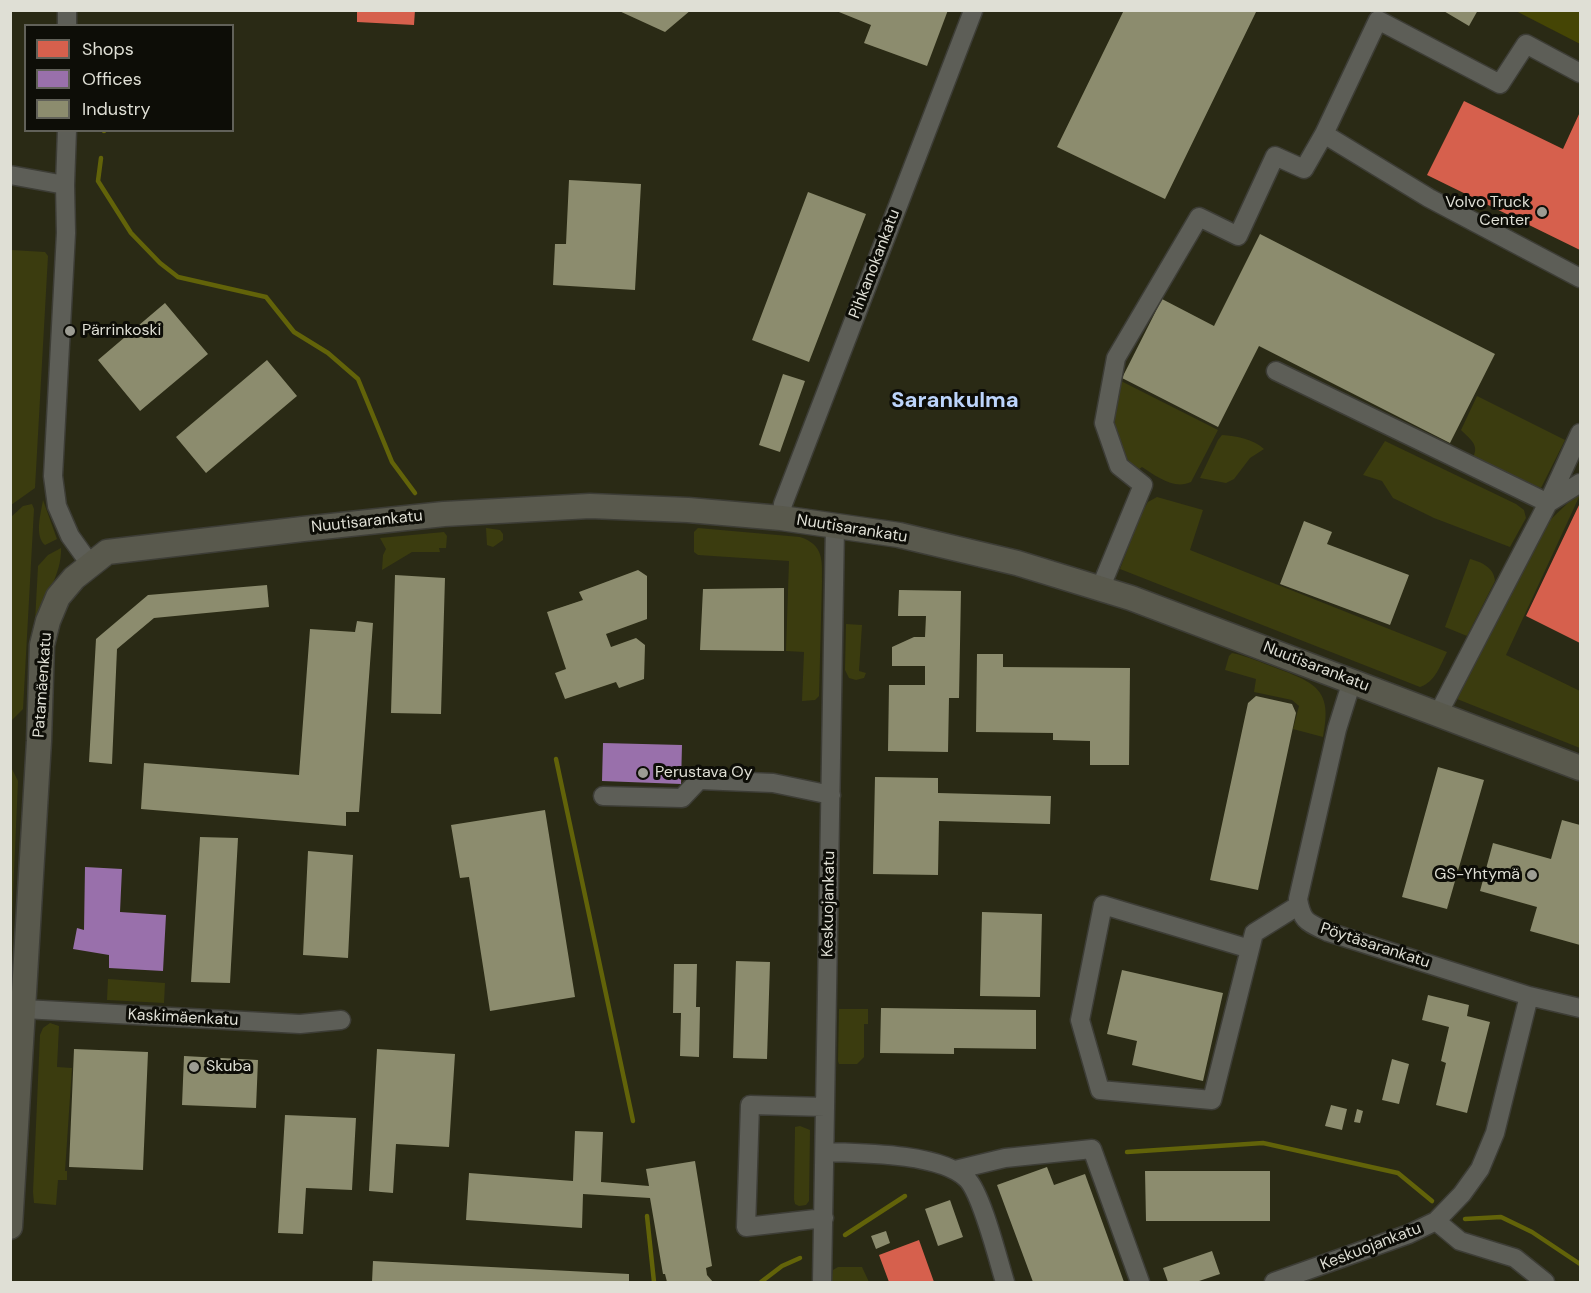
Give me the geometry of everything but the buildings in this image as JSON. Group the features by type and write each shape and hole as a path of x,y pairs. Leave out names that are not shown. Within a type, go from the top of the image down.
{"main road":[{"name":"Nuutisarankatu","path":"90,564 107,552 120,550 303,529 518,509 590,506 781,518 899,535 1017,563 1197,622 1581,768"},
{"name":"Patamäenkatu","path":"10,1227 24,1009 42,645 48,621 58,597 90,564"}],"street":[{"name":"Pihkanokankatu","path":"781,518 783,504 973,11"},
{"path":"1100,589 1143,485 1119,466 1104,423 1116,358 1199,217 1238,236 1275,156 1304,170 1324,134 1378,20 1500,84 1526,44 1581,72"},
{"path":"67,132 64,185 66,233 53,476 57,506 70,536 90,564"},
{"path":"1324,134 1429,198 1581,278"},
{"path":"10,175 64,185"},
{"path":"1276,371 1548,503"},
{"path":"1437,714 1548,503 1581,433"},
{"path":"1548,503 1581,483"},
{"name":"Keskuojankatu","path":"822,1282 835,526"},
{"path":"1250,949 1102,905 1080,1020 1100,1090 1212,1100 1250,949 1254,933 1299,905 1298,899 1337,729 1352,681"},
{"path":"603,796 682,798 699,780 772,783 831,795"},
{"name":"Pöytäsarankatu","path":"1299,905 1302,917 1307,922 1328,932 1529,996 1581,1008"},
{"name":"Keskuojankatu","path":"1274,1282 1409,1234 1436,1221 1462,1194 1480,1170 1491,1142 1529,996"},
{"name":"Kaskimäenkatu","path":"24,1009 300,1024 341,1020"},
{"path":"824,1218 746,1227 750,1105 825,1107"},
{"path":"955,1170 1005,1158 1092,1149 1140,1282"},
{"path":"825,1152 902,1156 934,1162 955,1170 968,1179 978,1195 1005,1282"},
{"path":"1436,1221 1460,1241 1515,1258 1545,1282"}],"shaded area":[{"path":"1516,10 1580,44 1580,1282 11,1282 10,11"},
{"path":"1516,11 1580,11 1580,44"},
{"path":"11,250 45,252 48,256 35,488 11,505"},
{"path":"1121,381 1218,430 1191,482 1172,483 1142,467 1135,472 1122,449 1116,428 1115,407"},
{"path":"1477,396 1565,440 1541,488 1473,457 1474,445 1461,430"},
{"path":"1222,435 1244,439 1264,449 1250,458 1234,479 1226,483 1200,478 1218,440"},
{"path":"1385,441 1516,504 1524,510 1526,518 1510,547 1434,518 1393,498 1382,481 1363,475"},
{"path":"1580,495 1506,655 1580,691 1580,748 1457,699 1549,521 1572,499"},
{"path":"1157,497 1203,510 1190,550 1447,652 1436,673 1430,681 1420,687 1120,569 1141,514 1148,502"},
{"path":"43,500 57,539 45,545 39,530"},
{"path":"32,504 34,509 23,709 11,721 11,517 23,506"},
{"path":"486,528 500,530 503,540 493,547 487,545"},
{"path":"698,528 800,537 814,544 818,549 822,581 819,696 815,700 802,701 804,652 786,651 789,561 698,555 694,552 694,532"},
{"path":"444,532 447,536 446,548 439,548 440,552 412,552 382,570 383,555 386,549 380,538"},
{"path":"61,548 56,577 35,622 38,566 48,555"},
{"path":"1470,559 1490,569 1495,581 1467,636 1445,627"},
{"path":"846,624 862,625 859,671 866,673 864,678 856,680 849,678 845,670"},
{"path":"1232,653 1302,678 1318,690 1326,708 1323,737 1293,729 1299,706 1292,700 1254,692 1256,679 1225,670"},
{"path":"11,767 18,781 11,940"},
{"path":"108,979 165,983 164,1003 107,1000"},
{"path":"839,1009 868,1009 868,1024 864,1024 864,1057 857,1064 839,1064 838,1061"},
{"path":"50,1023 59,1026 57,1067 72,1068 65,1171 67,1171 67,1180 58,1180 56,1205 34,1203 33,1192 40,1035 43,1028"},
{"path":"800,1126 810,1130 809,1201 806,1205 799,1206 795,1204 794,1199 795,1127"},
{"path":"838,1267 862,1267 869,1282 831,1282 833,1270"}],"waterway":[{"path":"101,158 98,181 131,233 160,263 178,277 266,297 294,332 328,353 358,379 392,462 415,493"},
{"path":"556,759 633,1121"},
{"path":"1127,1152 1263,1143 1398,1173 1432,1201"},
{"path":"845,1235 905,1196"},
{"path":"647,1216 654,1282"},
{"path":"1465,1219 1501,1217 1532,1232 1580,1264"},
{"path":"761,1282 782,1266 800,1258"}],"place":[{"name":"Volvo Truck Center","path":"1542,212"},
{"name":"Pärrinkoski","path":"70,331"},
{"name":"Perustava Oy","path":"643,773"},
{"name":"GS-Yhtymä","path":"1532,875"},
{"name":"Skuba","path":"194,1067"}],"district":[{"name":"Sarankulma","path":"955,401"}]}
